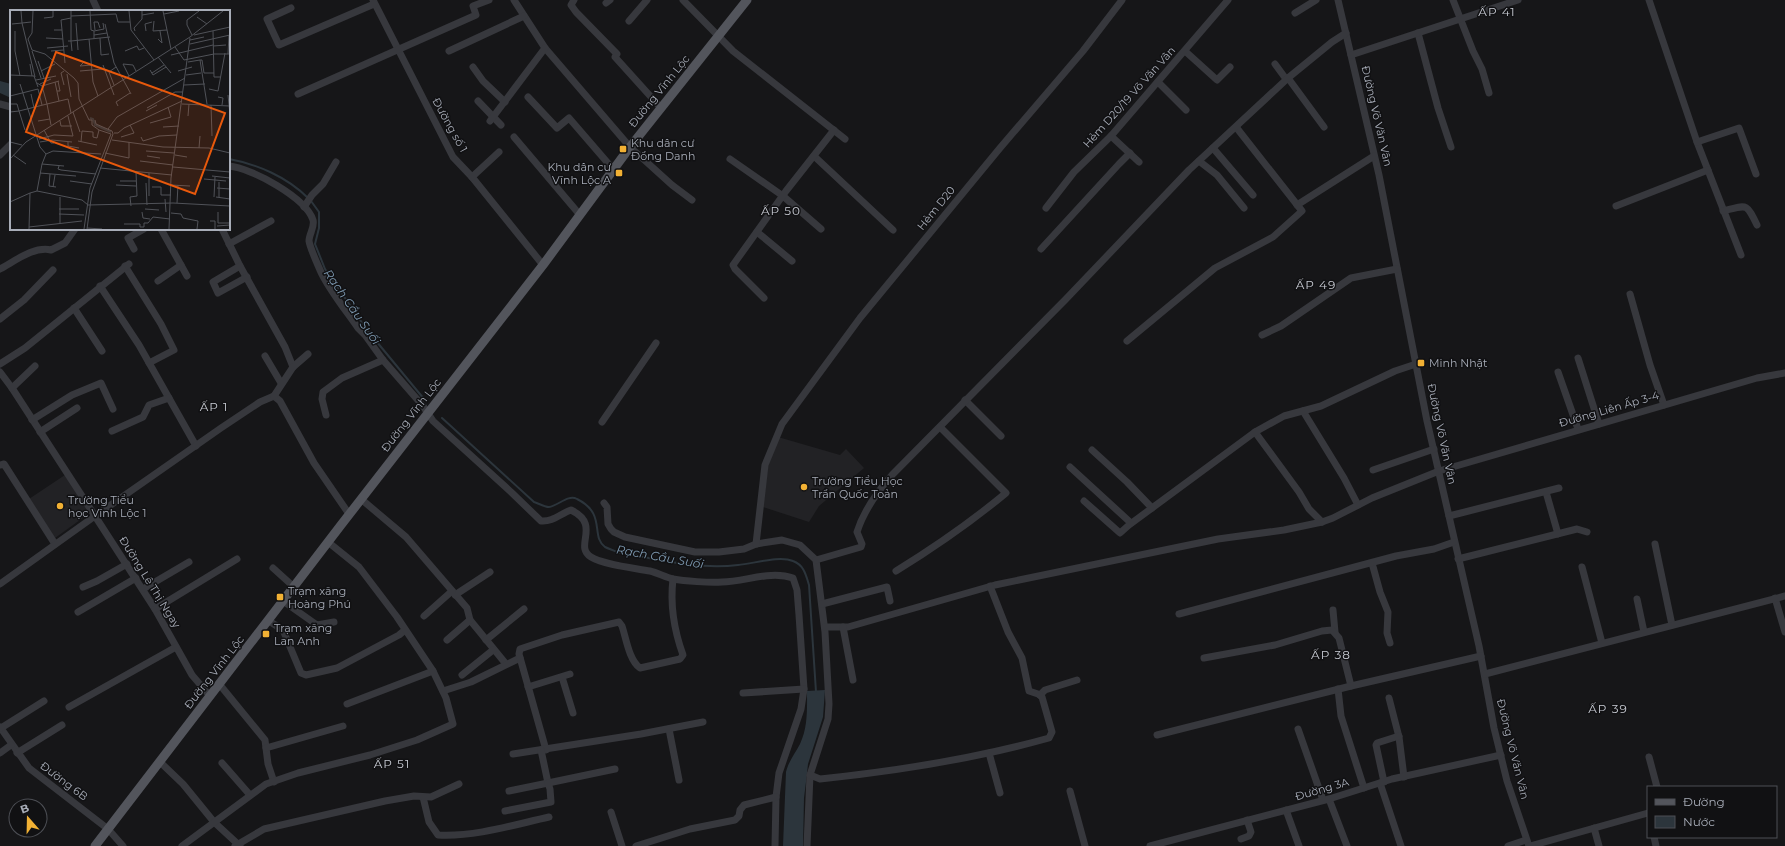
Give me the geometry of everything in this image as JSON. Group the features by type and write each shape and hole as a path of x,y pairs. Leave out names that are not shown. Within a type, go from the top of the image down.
{"main road":[{"name":"Đường Vĩnh Lộc","path":"95,846 220,685 361,499 543,265 613,169 747,0"}],"street":[{"path":"93,0 98,10"},
{"path":"298,94 476,15 473,6 489,0"},
{"path":"514,0 545,48 630,147 672,185 692,200"},
{"path":"574,0 571,5 576,12 617,54 615,56 661,108"},
{"path":"629,20 647,0"},
{"path":"683,0 733,51 845,139"},
{"name":"Hẻm D20","path":"756,544 765,465 782,424 860,318 1000,148 1083,51 1122,0"},
{"name":"Hẻm D20/19 Võ Văn Vân","path":"1046,208 1074,172 1110,136 1228,0"},
{"path":"1295,13 1316,0"},
{"name":"Đường Võ Văn Vân","path":"1338,0 1374,156 1434,449 1485,674 1501,755 1507,780 1528,844"},
{"path":"1452,0 1482,69 1489,93"},
{"path":"1351,55 1460,20 1507,2 1518,0"},
{"path":"1649,0 1697,142 1741,255"},
{"path":"291,8 268,19 279,45 374,2"},
{"name":"Đường số 1","path":"374,2 453,157 472,177 543,265"},
{"path":"448,51 524,16"},
{"path":"816,560 862,547 857,532 870,502 892,476 965,400 1066,299 1199,160 1287,78 1332,42 1346,33"},
{"path":"1418,33 1438,108 1451,148"},
{"path":"492,119 545,48"},
{"path":"1185,51 1217,80 1230,67"},
{"path":"1275,64 1324,127"},
{"path":"473,68 483,81 505,102"},
{"path":"1158,82 1186,110"},
{"path":"528,97 557,128 569,118 613,169"},
{"path":"478,101 492,119 501,125"},
{"path":"0,104 10,107"},
{"path":"1127,341 1215,268 1273,237 1302,211 1236,127"},
{"path":"1697,142 1740,128 1756,174"},
{"path":"764,298 735,269 733,265 783,196 834,130"},
{"path":"1110,136 1139,162"},
{"path":"514,137 580,214"},
{"path":"0,155 10,145"},
{"path":"1213,148 1253,195"},
{"path":"472,177 499,152"},
{"path":"1042,249 1130,153"},
{"path":"814,156 893,230"},
{"path":"1297,205 1374,156"},
{"path":"730,159 783,196 821,229"},
{"path":"1199,160 1216,175 1244,208"},
{"path":"306,204 312,195 323,184 336,162"},
{"path":"230,166 239,167 261,176 306,204 314,222 309,241 320,271 358,328 365,335 383,360 423,406 433,421 541,521 549,522 562,513 571,510 581,515 585,522 586,534 584,547 586,553 591,558 611,564 660,573 673,579 721,582 749,579 754,575 786,576 793,578 797,590 804,689 801,709 779,773 776,797 775,846"},
{"path":"1616,206 1708,170"},
{"path":"1723,210 1744,206 1749,208 1757,225"},
{"path":"229,244 271,222"},
{"path":"0,269 34,251 43,248 51,250 65,243 74,230"},
{"path":"134,250 128,238 142,230"},
{"path":"162,230 187,276"},
{"path":"222,230 240,266 285,347 293,367"},
{"path":"757,232 792,261"},
{"path":"0,364 25,348 127,265 161,324 174,350 149,363"},
{"path":"158,281 181,265"},
{"path":"240,266 213,282 215,289 218,293 247,277"},
{"path":"1262,335 1281,326 1350,278 1398,269"},
{"path":"0,319 24,300 53,270"},
{"path":"100,286 117,313 130,329 196,446"},
{"path":"1630,294 1650,365 1664,405"},
{"path":"74,308 102,351"},
{"path":"602,422 656,343"},
{"path":"0,584 95,516 260,402 274,396 281,383 293,367 308,354"},
{"path":"265,356 281,383"},
{"path":"1578,358 1599,424"},
{"path":"326,415 322,399 324,392 327,389 342,378 383,360"},
{"path":"1084,502 1120,533 1131,523 1255,432 1284,416 1321,406 1395,371 1416,364"},
{"path":"12,388 35,366"},
{"name":"Đường Lê Thị Ngay","path":"0,372 12,388 156,609 192,675 210,696"},
{"path":"1558,372 1574,412 1578,429"},
{"name":"Đường Liên Ấp 3-4","path":"825,627 843,627 990,586 1218,539 1284,530 1322,522 1439,471 1756,378 1785,373"},
{"path":"32,420 72,395 101,383 113,409"},
{"path":"274,396 280,401 320,473 350,514"},
{"path":"112,431 143,418 149,405 169,398"},
{"path":"965,400 1001,436"},
{"path":"40,432 77,408"},
{"path":"1304,410 1358,505"},
{"path":"896,571 930,550 980,514 1006,492 940,427"},
{"path":"1255,432 1299,492 1309,509 1322,522"},
{"path":"1373,470 1434,449"},
{"path":"1092,450 1152,508"},
{"path":"0,465 4,464 55,544"},
{"path":"1070,467 1131,523"},
{"path":"1449,516 1559,488"},
{"path":"1546,492 1558,534"},
{"path":"361,499 406,537 467,608 470,620 506,664"},
{"path":"604,503 606,507 608,524 611,529 625,537 695,552 747,550 756,544 778,540 793,542 805,548 816,560 825,627 830,683 828,719 810,775 806,846"},
{"path":"1458,559 1577,529 1587,532"},
{"path":"182,846 266,784 298,773 370,755 410,742 453,724 446,698 433,671 405,630 359,567 328,542"},
{"path":"1179,614 1372,563 1434,549 1454,542"},
{"path":"1655,544 1672,625"},
{"path":"156,609 237,559"},
{"path":"143,589 189,562"},
{"path":"1372,563 1380,592 1388,612 1387,632 1390,643"},
{"path":"83,587 127,564"},
{"path":"1582,567 1602,643"},
{"path":"273,568 294,587"},
{"path":"424,616 454,593 490,572"},
{"path":"78,612 136,578"},
{"path":"505,811 551,802 543,750 518,652 523,647 562,635 619,622 622,626 636,666 640,668 680,659 683,655 676,636 672,601 673,579"},
{"path":"990,586 1008,632 1022,658 1029,691 1040,695"},
{"path":"822,604 887,587 890,601"},
{"path":"1485,674 1785,596"},
{"path":"1775,598 1785,632"},
{"path":"1636,599 1644,632"},
{"path":"283,601 317,625 334,622"},
{"path":"486,640 524,609"},
{"path":"1333,610 1335,632 1339,638 1351,686"},
{"path":"447,640 470,620"},
{"path":"269,621 283,630 301,673 306,675 337,668 399,635 405,630"},
{"path":"843,627 853,680"},
{"path":"1204,658 1275,645 1322,631 1332,630 1335,632"},
{"path":"69,707 176,647"},
{"path":"462,675 493,650"},
{"path":"1157,735 1338,689 1481,656"},
{"path":"443,691 471,682 520,658"},
{"path":"347,704 433,671"},
{"path":"528,687 570,674"},
{"path":"562,677 573,713"},
{"path":"1040,695 1045,690 1077,680"},
{"path":"220,685 265,740 274,782"},
{"path":"742,693 804,689"},
{"path":"1338,689 1341,716 1364,788"},
{"path":"810,775 820,779 920,766 989,753 1049,738 1052,732 1040,695"},
{"path":"1389,698 1399,736 1404,777"},
{"path":"1,728 44,701"},
{"path":"513,754 704,722"},
{"path":"17,753 62,725"},
{"path":"266,748 343,726"},
{"name":"Đường 6B","path":"1,728 11,745 29,768 108,829 123,846"},
{"path":"669,729 679,780"},
{"path":"1298,729 1326,800 1347,846"},
{"path":"1399,736 1377,743 1376,745 1382,782 1402,846"},
{"path":"0,753 11,745"},
{"path":"989,753 1000,793"},
{"name":"Đường 3A","path":"1155,845 1169,843 1247,820 1326,800 1382,782 1501,755"},
{"path":"1649,757 1657,786"},
{"path":"160,762 183,784 214,822 238,845 264,829 278,825 385,801 414,796 431,797 459,784"},
{"path":"222,763 250,795"},
{"path":"509,791 615,769"},
{"path":"1070,791 1085,846"},
{"path":"423,797 429,822 438,835 453,836 549,817"},
{"path":"636,846 690,829 735,820 739,816 740,810 744,805 776,797"},
{"path":"1286,810 1298,846"},
{"path":"611,812 622,846"},
{"path":"1508,846 1528,844 1647,813"},
{"path":"1241,839 1249,836 1251,832 1247,820"},
{"path":"1594,828 1599,846"}],"shaded area":[{"name":"Trường Tiểu Học Trần Quốc Toản","path":"778,437 840,455 846,449 864,468 819,506 809,522 763,507 768,466"},
{"name":"Trường Tiểu học Vĩnh Lộc 1","path":"65,475 91,512 55,538 29,499"}],"water":[{"path":"0,81 10,84 10,98 0,93"},
{"path":"825,690 823,717 808,764 804,798 803,846 783,846 786,772 790,761 803,738 806,718 807,691"}],"waterway":[{"name":"Rạch Cầu Suối","path":"230,159 250,164 271,172 300,190 308,198"},
{"name":"Rạch Cầu Suối","path":"311,201 319,212 319,228 315,244 325,269 367,330 424,399"},
{"name":"Rạch Cầu Suối","path":"442,418 534,502 549,507 567,499 574,498 586,505 592,511 595,518 601,542 605,547 617,552 692,565 723,566 781,559 787,559 800,565 809,585 816,692"}],"place":[{"name":"Khu dân cư Đồng Danh","path":"623,149"},
{"name":"Khu dân cư Vĩnh Lộc A","path":"619,173"},
{"name":"Minh Nhật","path":"1421,363"},
{"name":"Trường Tiểu Học Trần Quốc Toản","path":"804,487"},
{"name":"Trường Tiểu học Vĩnh Lộc 1","path":"60,506"},
{"name":"Trạm xăng Hoàng Phú","path":"280,597"},
{"name":"Trạm xăng Lan Anh","path":"266,634"}],"district":[{"name":"ẤP 41","path":"1497,12"},
{"name":"ẤP 50","path":"781,211"},
{"name":"ẤP 49","path":"1316,285"},
{"name":"ẤP 1","path":"214,407"},
{"name":"ẤP 38","path":"1331,655"},
{"name":"ẤP 39","path":"1608,709"},
{"name":"ẤP 51","path":"392,764"}]}
